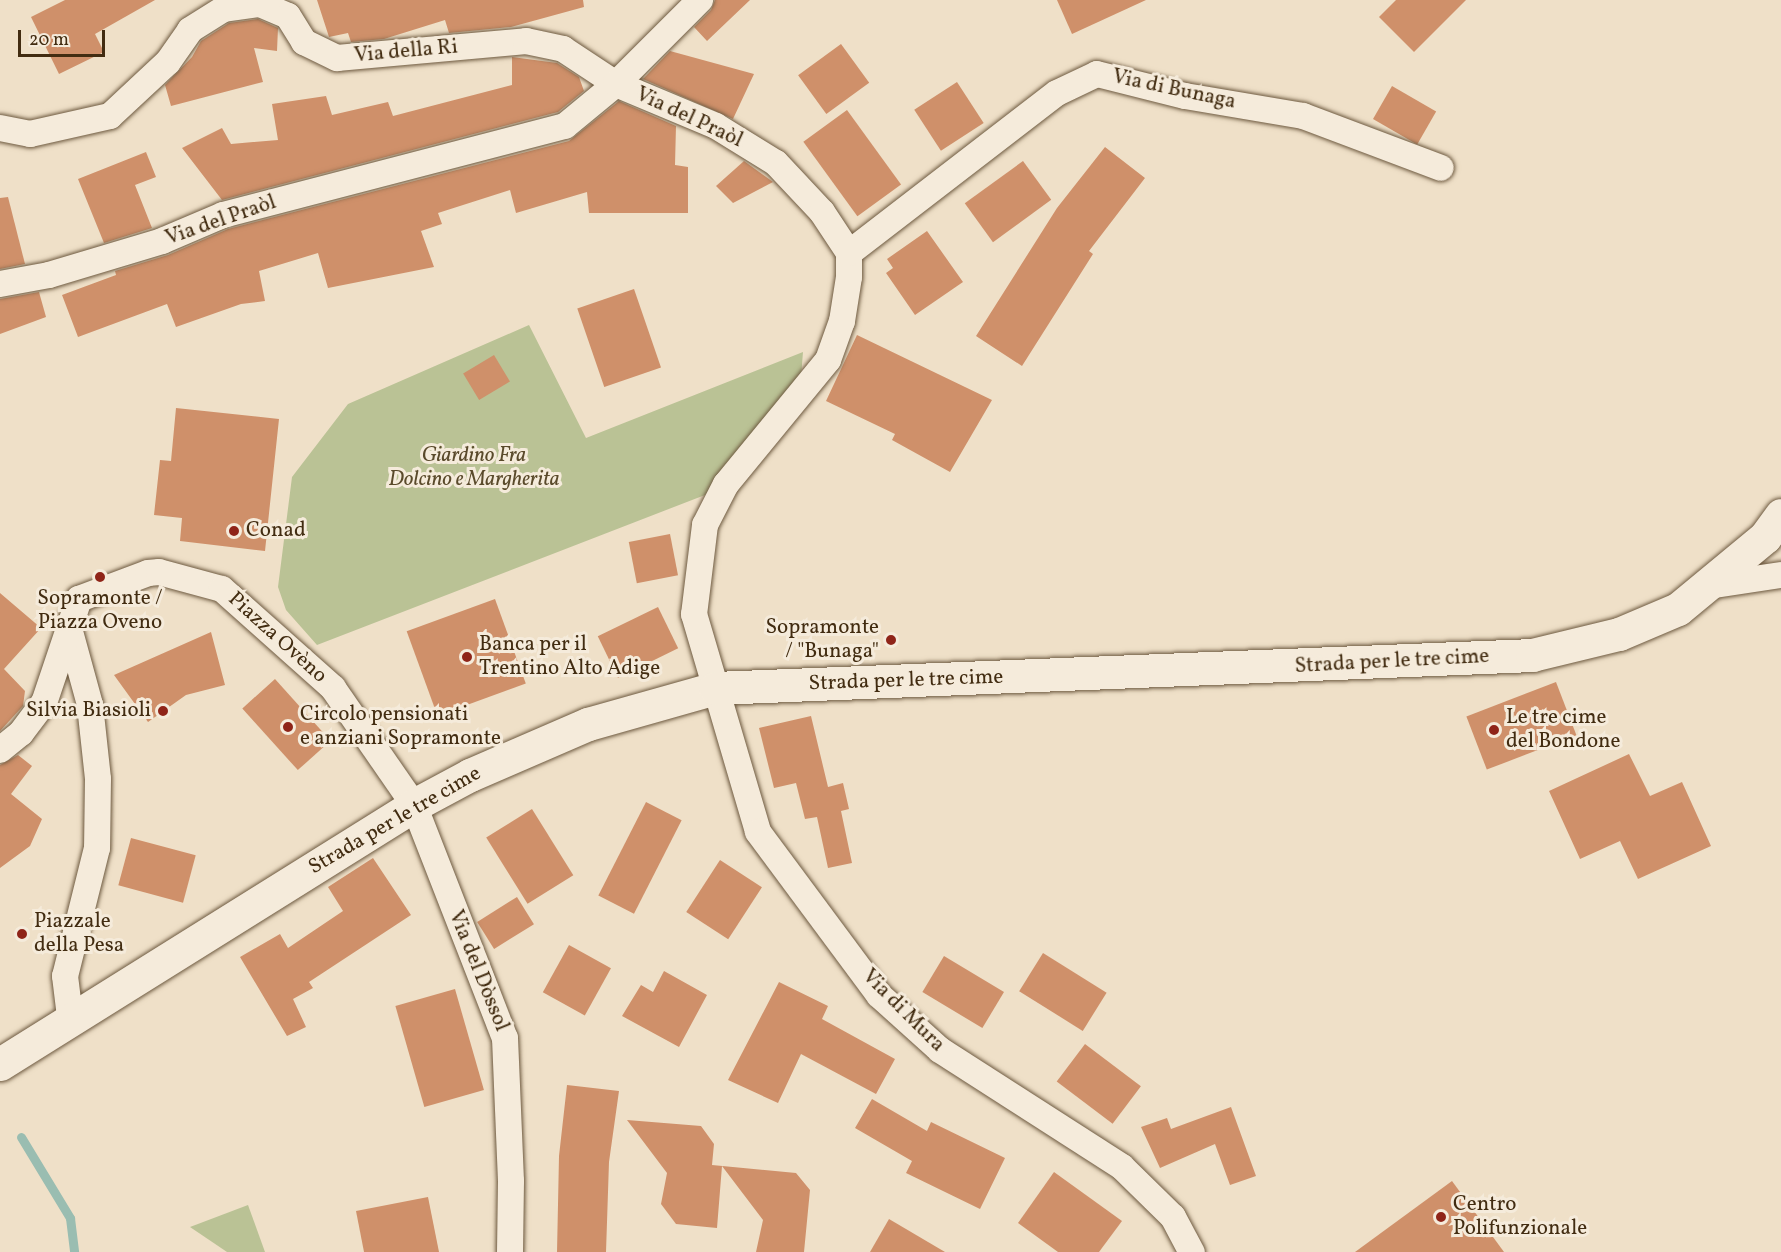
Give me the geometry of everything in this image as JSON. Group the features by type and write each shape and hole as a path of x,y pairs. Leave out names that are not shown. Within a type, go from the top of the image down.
{"main road":[{"name":"Strada per le tre cime","path":"0,1064 70,1017 414,805 470,775 588,724 715,688 1532,655 1619,634 1678,609 1765,537 1781,515"}],"street":[{"path":"616,84 700,0"},
{"name":"Via della Ri","path":"0,128 30,134 110,116 168,62 190,30 224,9 260,4 288,16 304,42 337,58 526,41 563,49 616,84"},
{"name":"Via di Bunaga","path":"849,253 1057,93 1097,74 1185,96 1303,116 1441,168"},
{"name":"Via del Praòl","path":"0,284 49,275 162,241 223,215 565,126 616,84 716,126 776,163 822,212 849,253"},
{"path":"715,688 694,614 705,525 726,484 828,360 842,321 849,253"},
{"name":"Piazza Ovèno","path":"69,628 79,599 140,575 159,572 222,589 333,688 414,805"},
{"path":"1708,586 1781,575"},
{"path":"0,750 21,733 44,703 69,628"},
{"path":"69,628 90,705 99,779 97,848 65,976 70,1017"},
{"name":"Via di Mura","path":"715,688 758,832 879,995 940,1050 1122,1167 1173,1217 1192,1252"},
{"name":"Via del Dòssol","path":"414,805 505,1038 511,1181 510,1252"}],"green space":[{"name":"Giardino Fra Dolcino e Margherita","path":"529,325 586,438 803,352 801,377 705,495 317,645 286,610 278,587 292,477 348,404"},
{"path":"248,1205 265,1252 227,1252 190,1227"}],"building":[{"path":"65,0 155,0 95,34 104,52 59,74 31,17"},
{"path":"317,0 583,0 584,7 511,27 449,33 445,20 384,39 351,42 348,33 329,37"},
{"path":"715,0 750,0 707,41 694,27 711,10"},
{"path":"1057,0 1146,0 1072,34"},
{"path":"1396,0 1466,0 1414,52 1379,17"},
{"path":"258,19 278,28 277,51 254,48 263,82 171,106 165,85 192,57 201,41 229,23"},
{"path":"841,44 869,83 826,114 798,75"},
{"path":"670,51 754,74 733,119 643,79"},
{"path":"512,57 557,63 579,77 584,91 558,112 222,200 182,148 222,128 231,144 278,140 272,104 326,96 332,115 388,102 393,116 512,85"},
{"path":"957,82 984,123 941,151 914,110"},
{"path":"1392,86 1436,112 1417,144 1373,119"},
{"path":"619,101 676,126 675,165 688,167 688,213 589,213 587,192 516,213 510,190 438,213 442,224 421,231 434,267 328,288 318,253 259,271 265,301 241,304 176,327 167,304 78,337 62,295 116,275 115,271 168,255 228,229 569,141"},
{"path":"847,110 901,184 857,216 803,142"},
{"path":"1105,147 1145,178 1089,251 1093,254 1022,366 976,336 1057,208"},
{"path":"146,152 156,177 135,185 152,228 104,243 78,179"},
{"path":"744,161 773,182 733,203 716,186"},
{"path":"1023,161 1051,200 993,242 965,203"},
{"path":"8,197 25,264 0,269 0,198"},
{"path":"927,231 963,282 915,315 886,273 893,268 887,259"},
{"path":"634,289 661,367 604,387 577,309"},
{"path":"39,292 46,317 0,334 0,299"},
{"path":"857,335 992,400 950,472 892,440 895,434 826,401"},
{"path":"494,355 510,382 479,400 463,374"},
{"path":"176,408 279,419 265,551 180,541 182,518 154,515 160,460 171,461"},
{"path":"670,534 678,575 637,583 629,542"},
{"path":"0,593 41,628 4,669 25,691 23,706 0,731"},
{"name":"Banca per il Trentino Alto Adige","path":"495,599 526,684 437,716 407,631"},
{"path":"658,607 678,648 618,678 598,636"},
{"path":"211,632 225,685 186,695 148,722 114,675"},
{"name":"Circolo pensionati e anziani Sopramonte","path":"275,679 331,741 298,770 242,708"},
{"path":"1556,682 1576,735 1487,770 1466,716"},
{"path":"811,716 828,787 843,783 849,809 841,811 852,863 828,868 817,817 805,819 796,783 774,788 759,728"},
{"path":"1629,754 1650,796 1682,782 1711,846 1638,879 1620,841 1580,859 1549,791"},
{"path":"18,755 32,766 11,794 42,819 30,846 0,868 0,765"},
{"path":"646,802 682,820 634,914 598,896"},
{"path":"532,809 573,875 528,904 486,838"},
{"path":"131,838 196,855 183,903 118,885"},
{"path":"373,858 411,915 309,982 313,988 293,999 306,1027 287,1036 240,957 280,934 288,948 343,911 328,887"},
{"path":"720,860 762,887 728,939 686,912"},
{"path":"517,897 534,924 494,949 477,922"},
{"path":"569,945 611,968 585,1016 543,992"},
{"path":"1043,953 1107,993 1083,1031 1019,991"},
{"path":"944,956 1004,992 982,1028 922,992"},
{"path":"664,971 707,995 679,1047 622,1016 641,985 653,992"},
{"path":"779,982 828,1006 822,1019 895,1059 876,1094 801,1054 778,1103 728,1080"},
{"path":"455,989 484,1090 424,1107 395,1006"},
{"path":"1085,1044 1141,1086 1113,1124 1057,1082"},
{"path":"567,1085 619,1091 609,1162 606,1252 557,1252 559,1156"},
{"path":"872,1099 927,1131 931,1122 1005,1158 980,1209 906,1173 912,1161 855,1128"},
{"path":"1231,1107 1256,1176 1230,1185 1215,1144 1160,1168 1141,1127 1167,1118 1171,1129"},
{"path":"627,1120 701,1126 714,1144 712,1165 796,1173 810,1190 804,1252 756,1252 763,1220 722,1166 717,1228 676,1224 661,1204 667,1173"},
{"path":"1054,1172 1122,1221 1099,1252 1058,1252 1018,1223"},
{"name":"Centro Polifunzionale","path":"1452,1181 1504,1252 1355,1252"},
{"path":"428,1197 439,1252 364,1252 356,1211"},
{"path":"889,1219 945,1252 870,1252"}],"waterway":[{"path":"21,1137 70,1218 74,1252"}],"place":[{"name":"Conad","path":"234,531"},
{"name":"Sopramonte / Piazza Oveno","path":"100,577"},
{"name":"Sopramonte / \"Bunaga\"","path":"891,640"},
{"name":"Banca per il Trentino Alto Adige","path":"467,657"},
{"name":"Silvia Biasioli","path":"163,711"},
{"name":"Circolo pensionati e anziani Sopramonte","path":"288,727"},
{"name":"Le tre cime del Bondone","path":"1494,730"},
{"name":"Piazzale della Pesa","path":"22,934"},
{"name":"Centro Polifunzionale","path":"1441,1217"}]}
